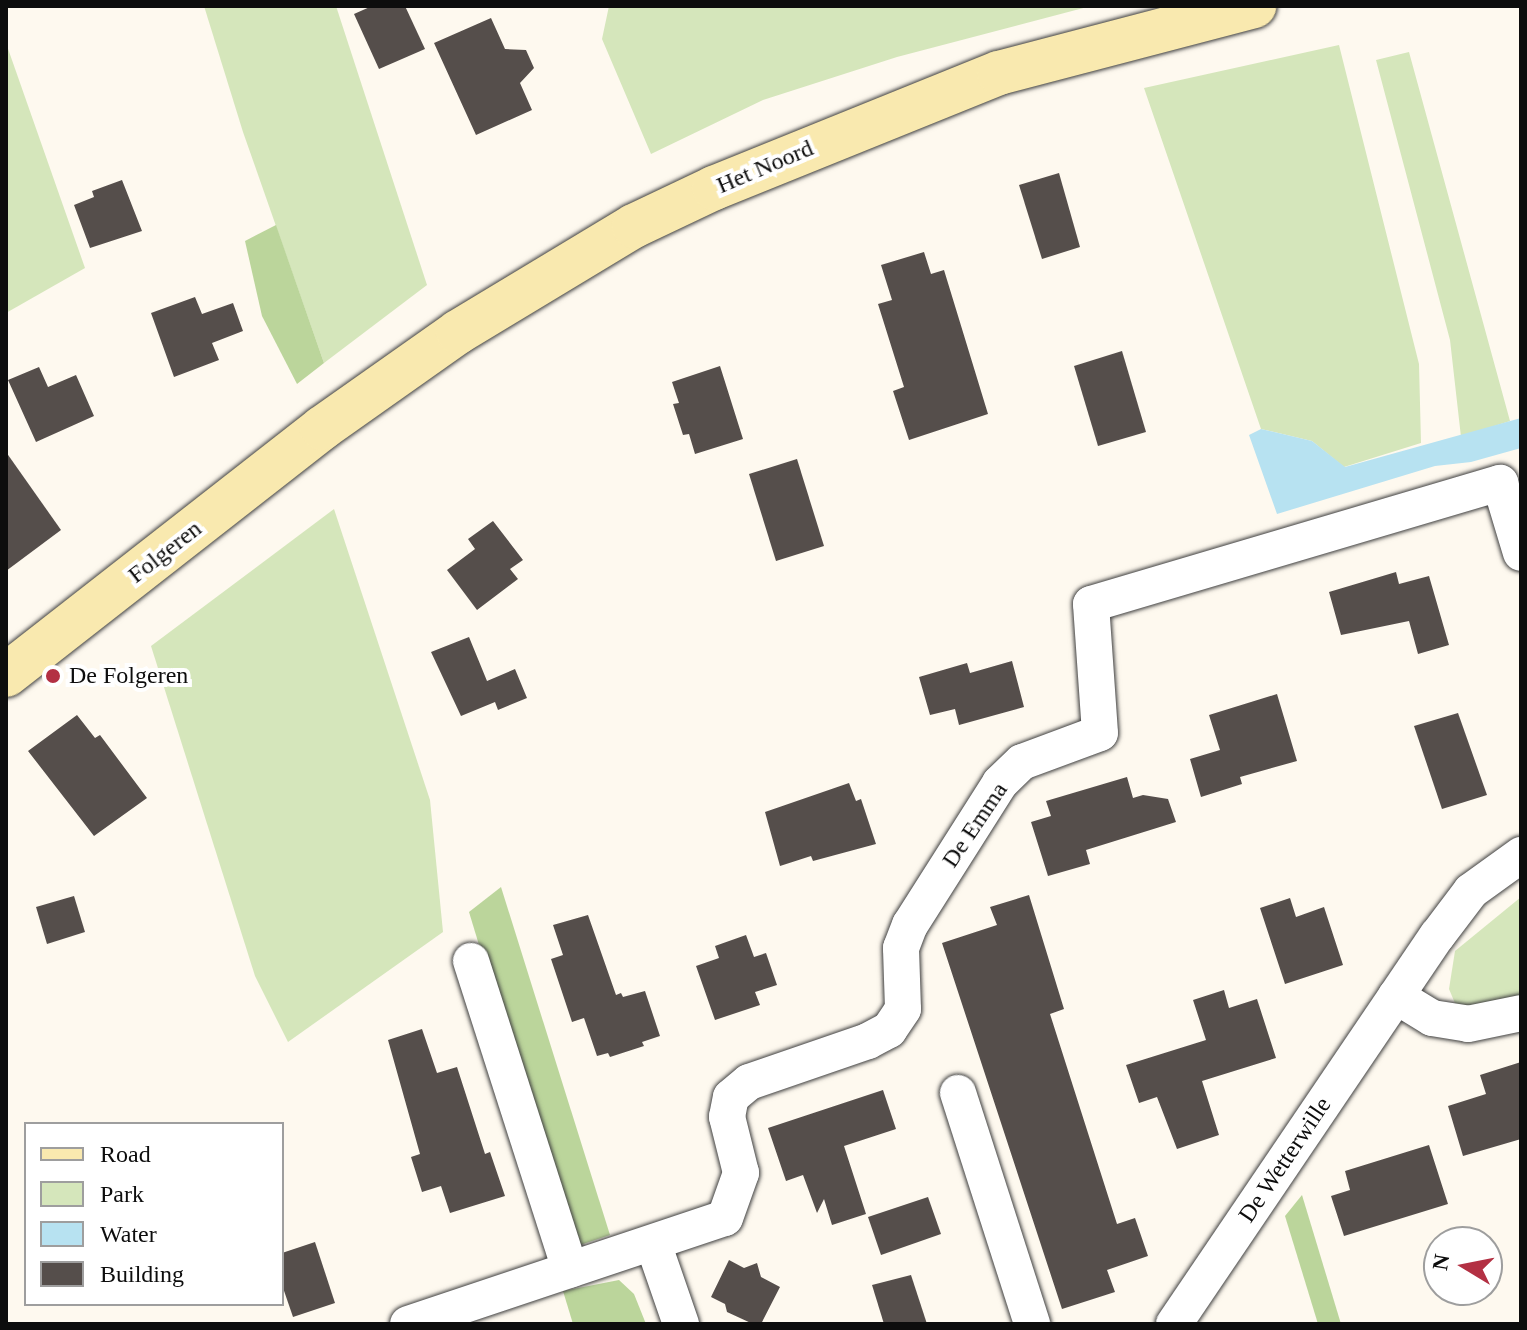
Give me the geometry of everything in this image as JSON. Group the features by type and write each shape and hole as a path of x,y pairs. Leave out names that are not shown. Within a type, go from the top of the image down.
{"main road":[{"name":"Het Noord","path":"322,428 458,332 634,226 714,188 999,73 1254,6"},
{"name":"Folgeren","path":"6,675 322,428"}],"street":[{"name":"De Emma","path":"408,1324 725,1218 741,1173 727,1117 731,1097 749,1082 868,1041 889,1030 903,1009 901,948 910,925 1000,783 1022,762 1100,733 1091,604 1500,483 1521,553"},
{"name":"De Wetterwille","path":"1174,1324 1396,996 1471,891 1521,855"},
{"path":"471,961 570,1270"},
{"path":"1396,996 1432,1018 1468,1024 1521,1013"},
{"path":"958,1093 1032,1324"},
{"path":"653,1243 681,1324"}],"green space":[{"path":"204,6 336,6 427,285 324,363 243,132"},
{"path":"609,6 1091,6 897,57 763,100 651,154 602,39"},
{"path":"6,43 85,268 6,313"},
{"path":"1339,45 1419,364 1421,443 1344,467 1312,441 1261,429 1144,88"},
{"path":"1409,52 1510,421 1461,437 1450,340 1376,60"},
{"path":"276,225 324,363 297,384 262,316 245,241"},
{"path":"334,509 430,800 443,932 288,1042 255,976 151,646"},
{"path":"501,887 610,1235 580,1245 562,1218 469,912"},
{"path":"1521,897 1521,998 1457,1008 1449,989 1455,951"},
{"path":"1302,1195 1341,1324 1318,1324 1285,1216"},
{"path":"619,1280 634,1294 646,1324 573,1324 563,1291"}],"water":[{"path":"1521,418 1521,448 1471,462 1435,466 1277,514 1249,435 1261,429 1312,441 1345,467"}],"building":[{"path":"372,6 405,6 425,49 379,69 354,14"},
{"path":"491,18 505,49 526,50 534,68 520,83 532,110 476,135 434,43"},
{"path":"1059,173 1080,247 1042,259 1019,185"},
{"path":"122,180 142,231 90,248 74,205 94,197 92,191"},
{"path":"924,252 931,274 944,270 988,414 909,440 893,391 904,387 878,304 892,300 881,265"},
{"path":"195,297 202,314 233,303 243,331 212,343 219,360 174,377 151,313"},
{"path":"1122,351 1146,432 1098,446 1074,366"},
{"path":"720,366 743,439 695,454 689,434 683,435 673,404 679,403 672,382"},
{"path":"39,367 48,387 76,375 94,416 36,442 8,380"},
{"path":"6,452 61,530 6,571"},
{"path":"797,459 824,546 776,561 749,474"},
{"path":"493,521 523,560 510,569 518,579 477,610 447,570 475,549 468,539"},
{"path":"1396,572 1399,584 1429,576 1449,645 1418,654 1409,621 1341,635 1329,592"},
{"path":"469,637 487,681 515,669 527,698 498,710 495,702 461,716 431,652"},
{"path":"1012,661 1024,707 959,725 955,709 930,715 919,677 967,663 970,673"},
{"path":"1277,694 1297,761 1240,777 1242,784 1201,797 1190,759 1220,750 1209,715"},
{"path":"1458,713 1487,795 1442,809 1414,726"},
{"path":"77,715 95,738 100,735 147,798 94,836 28,751"},
{"path":"1127,777 1133,798 1143,795 1168,799 1176,822 1086,850 1090,864 1048,876 1031,822 1051,816 1046,801"},
{"path":"849,783 856,801 861,799 876,844 813,861 811,856 780,866 765,812"},
{"path":"1029,895 1064,1009 1050,1014 1117,1224 1135,1218 1148,1256 1107,1270 1115,1292 1062,1309 942,943 997,925 990,907"},
{"path":"74,896 85,932 47,944 36,907"},
{"path":"1290,898 1296,917 1324,907 1343,965 1285,984 1260,908"},
{"path":"588,915 616,995 621,993 623,997 645,991 660,1036 642,1042 644,1046 610,1057 608,1053 597,1056 584,1018 572,1022 551,959 563,955 553,925"},
{"path":"746,935 754,957 766,953 777,985 755,992 760,1005 715,1020 696,966 719,958 715,946"},
{"path":"1224,990 1229,1008 1257,999 1276,1058 1202,1081 1219,1135 1177,1149 1157,1097 1139,1103 1126,1065 1206,1040 1193,1000"},
{"path":"422,1029 437,1073 457,1067 485,1154 490,1152 505,1196 450,1213 441,1186 422,1192 411,1157 420,1154 388,1040"},
{"path":"1521,1062 1521,1139 1463,1156 1448,1106 1486,1094 1480,1075"},
{"path":"883,1090 896,1129 844,1146 866,1214 832,1225 824,1199 817,1213 803,1175 786,1181 768,1128"},
{"path":"1429,1145 1448,1204 1344,1236 1331,1196 1350,1190 1345,1171"},
{"path":"928,1197 941,1234 881,1255 868,1217"},
{"path":"315,1242 335,1303 293,1317 284,1291 284,1252"},
{"path":"729,1260 744,1268 757,1263 761,1277 780,1287 761,1324 753,1324 727,1312 725,1304 711,1297"},
{"path":"911,1275 927,1324 884,1324 872,1285"}],"place":[{"name":"De Folgeren","path":"53,676"}]}
